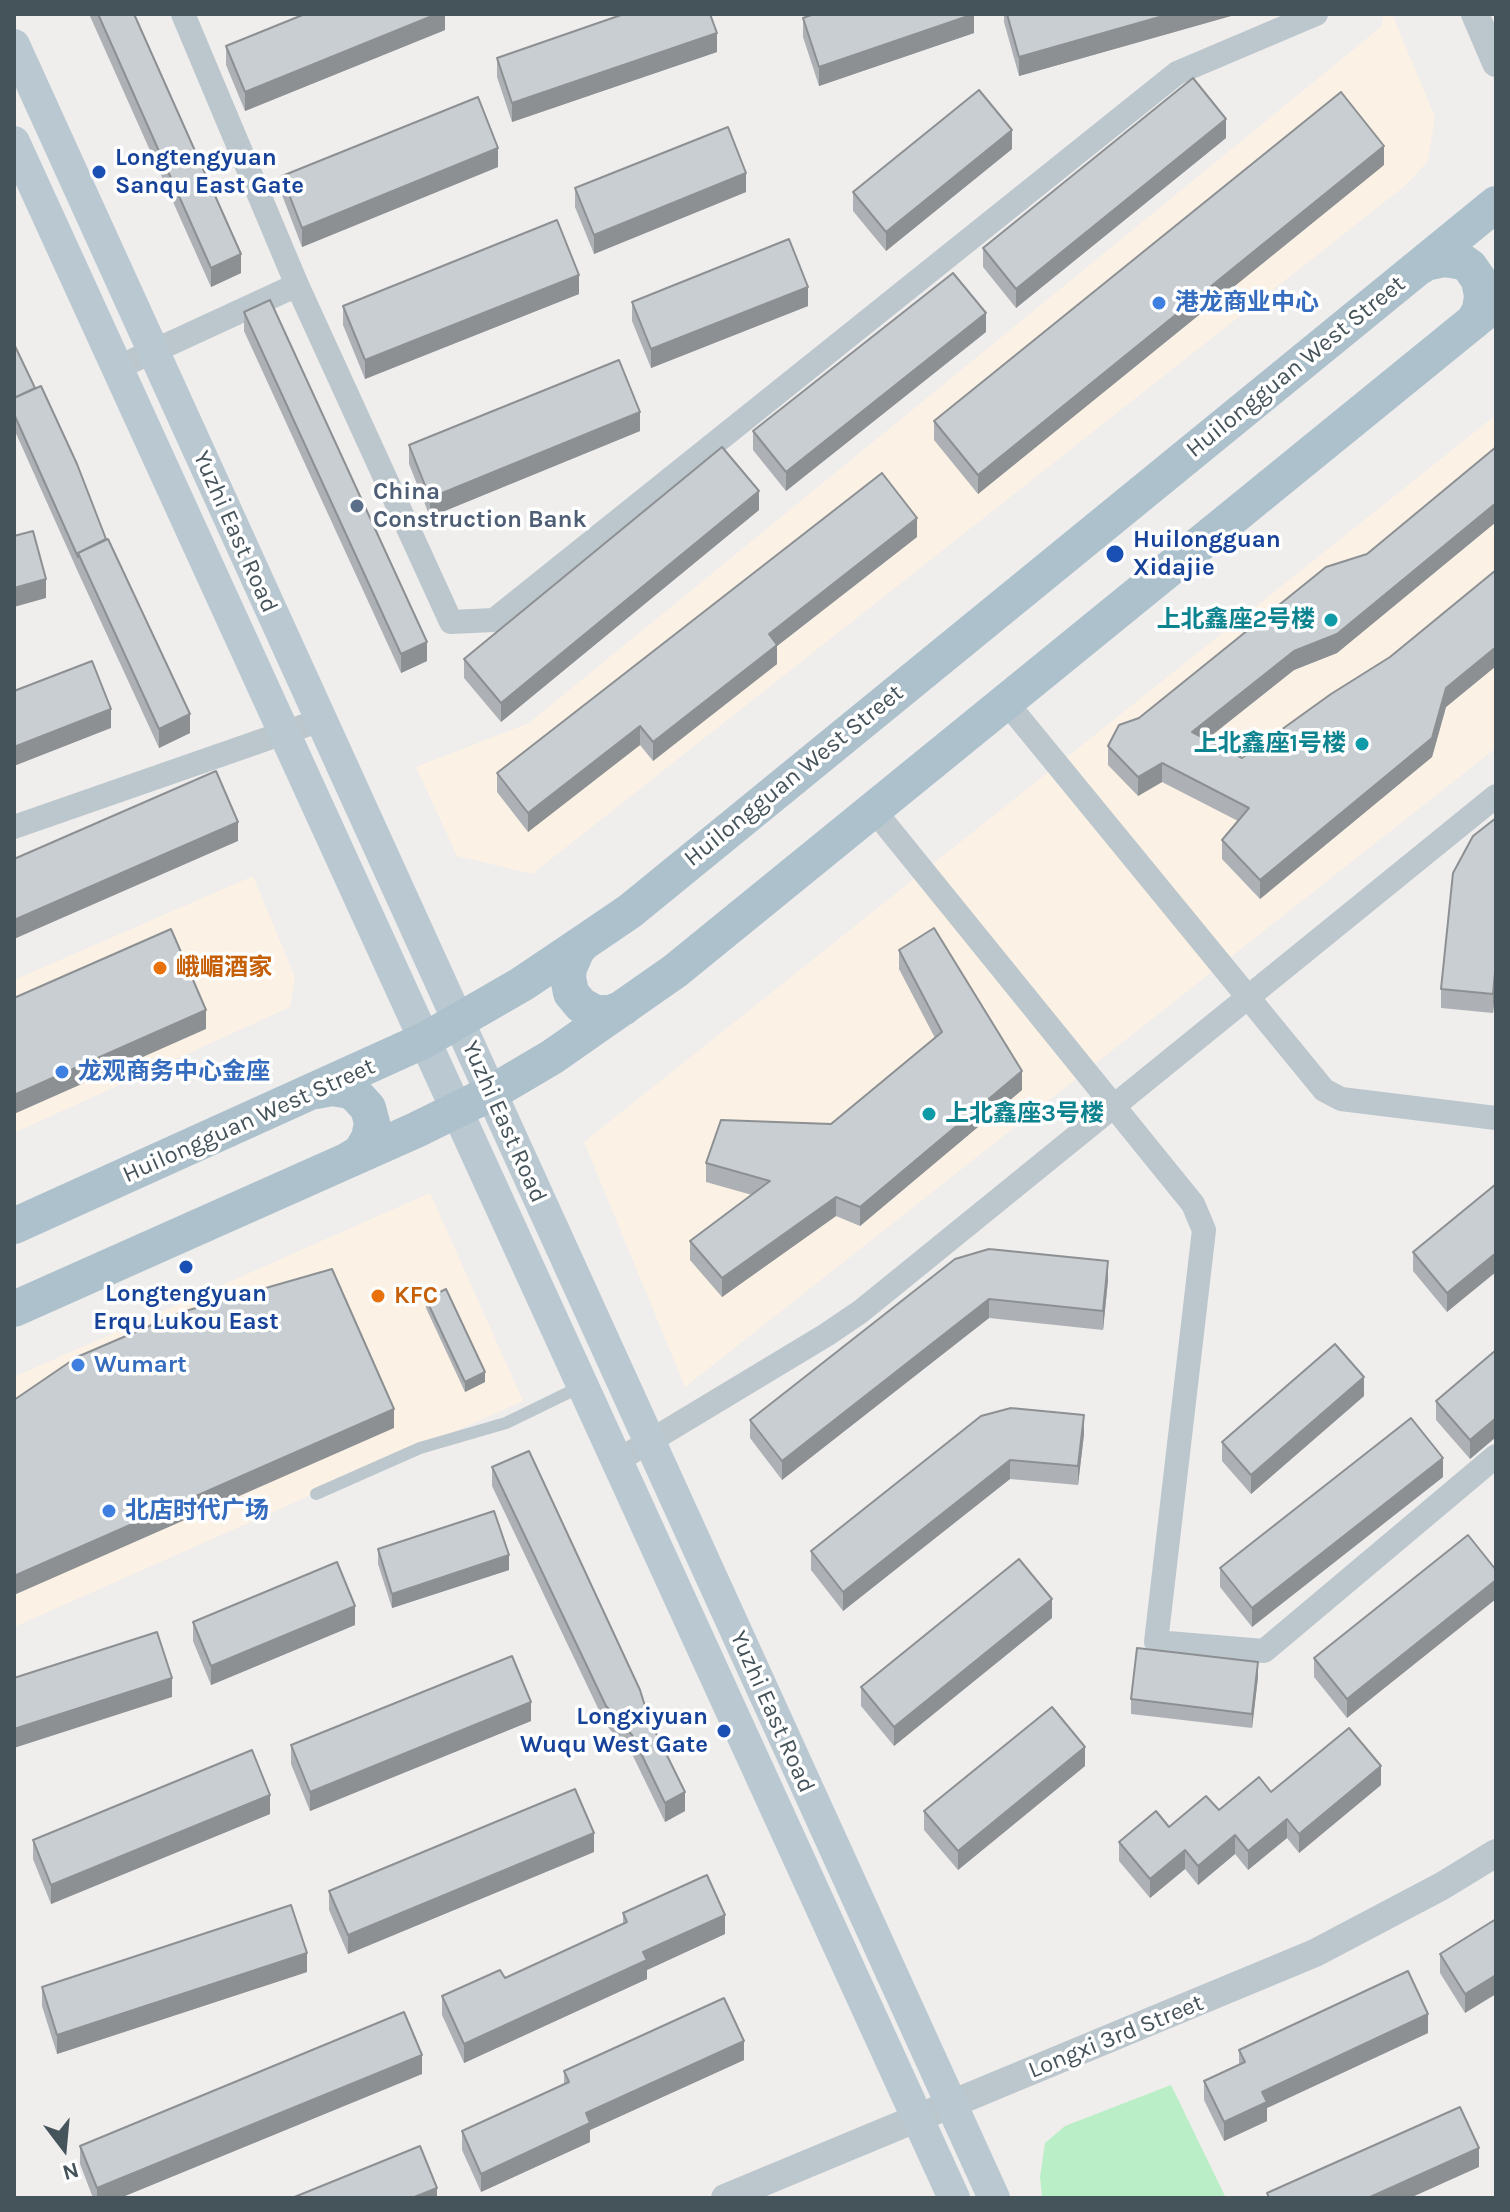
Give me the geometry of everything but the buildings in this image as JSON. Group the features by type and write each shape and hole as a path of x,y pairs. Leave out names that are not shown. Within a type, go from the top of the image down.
{"main road":[{"name":"Yuzhi East Road","path":"14,45 994,2198"},
{"name":"Yuzhi East Road","path":"14,142 954,2198"},
{"name":"Huilongguan West Street","path":"14,1226 425,1040 522,984 583,943 642,901 1496,204"},
{"path":"14,1309 457,1111 552,1057 675,971 1484,312 1480,310 1482,296 1479,280 1463,262 1445,259 1418,268"},
{"path":"583,943 569,968 571,993 581,1005 595,1013 610,1013 623,1008"},
{"path":"315,1091 332,1088 350,1091 368,1108 372,1123 369,1138 361,1152 348,1160"}],"street":[{"path":"183,14 297,285 451,622 494,620 1177,73 1316,14"},
{"path":"1475,14 1496,63"},
{"path":"117,368 297,285"},
{"path":"1006,702 1324,1090 1341,1099 1496,1118"},
{"path":"14,827 321,720"},
{"path":"617,1461 860,1312 1496,796"},
{"path":"873,809 1193,1204 1204,1230 1156,1642 1264,1651 1496,1456"},
{"name":"Longxi 3rd Street","path":"725,2198 1315,1953 1417,1900 1496,1853"}],"lane":[{"path":"316,1494 420,1448 506,1423 583,1386"}],"shaded area":[{"name":"港龙商业中心","path":"1384,14 1392,14 1435,117 1428,161 1406,185 532,874 457,856 416,767 529,723 1381,27"},
{"path":"1496,415 1496,748 685,1387 584,1142"},
{"path":"253,876 295,977 290,1007 14,1133 14,980"},
{"path":"430,1193 523,1401 14,1627 14,1377"}],"green space":[{"path":"1171,2085 1226,2198 1042,2198 1040,2177 1045,2143 1065,2126"}],"place":[{"name":"Longtengyuan Sanqu East Gate","path":"99,172"},
{"name":"港龙商业中心","path":"1159,303"},
{"name":"China Construction Bank","path":"357,506"},
{"name":"Huilongguan Xidajie","path":"1115,554"},
{"name":"上北鑫座2号楼","path":"1331,620"},
{"name":"上北鑫座1号楼","path":"1362,744"},
{"name":"峨嵋酒家","path":"160,968"},
{"name":"龙观商务中心金座","path":"62,1072"},
{"name":"上北鑫座3号楼","path":"929,1114"},
{"name":"Longtengyuan Erqu Lukou East","path":"186,1267"},
{"name":"KFC","path":"378,1296"},
{"name":"Wumart","path":"78,1365"},
{"name":"北店时代广场","path":"109,1511"},
{"name":"Longxiyuan Wuqu West Gate","path":"724,1731"}]}
